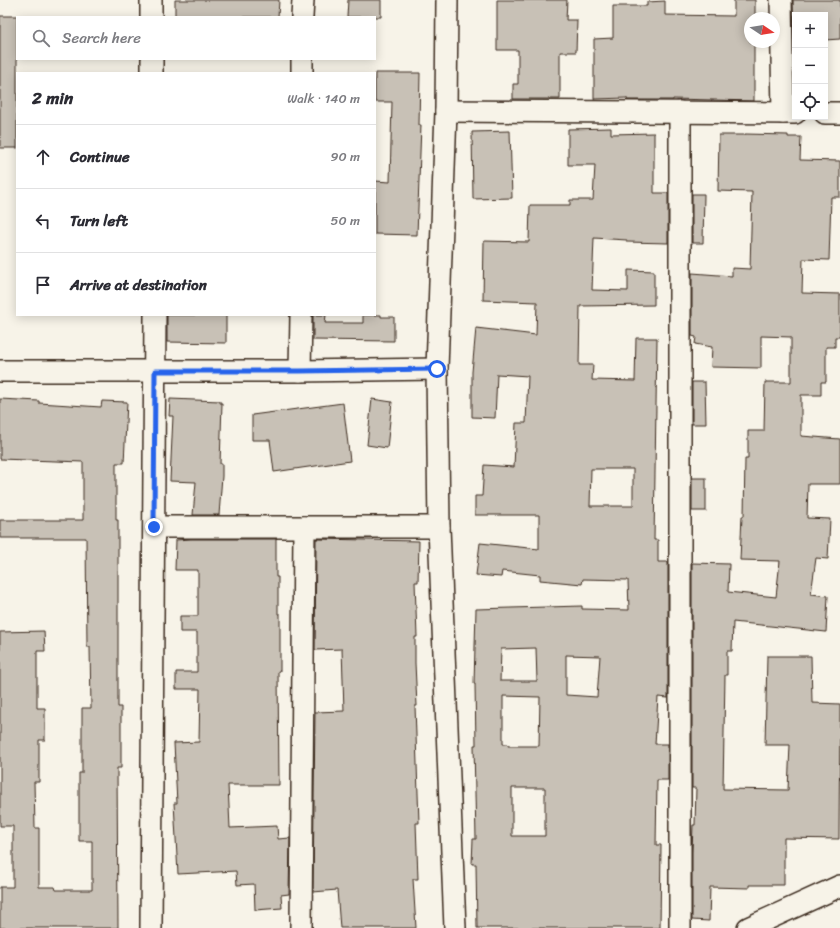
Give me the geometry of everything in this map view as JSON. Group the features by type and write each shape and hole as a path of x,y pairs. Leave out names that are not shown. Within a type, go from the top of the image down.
{"street":[{"path":"151,0 152,16"},
{"path":"302,16 303,0"},
{"path":"447,0 446,111 437,369 440,527 455,928"},
{"path":"446,111 789,113 781,0"},
{"path":"152,60 152,72"},
{"path":"302,60 302,72"},
{"path":"680,112 680,928"},
{"path":"828,113 840,113"},
{"path":"151,928 155,371 154,316"},
{"path":"300,371 301,316"},
{"path":"0,371 300,371 437,369"},
{"path":"154,527 440,527"},
{"path":"301,928 304,527"},
{"path":"748,928 840,886"}],"building":[{"path":"175,0 279,0 278,16 175,16"},
{"path":"348,0 381,0 381,17 347,16"},
{"path":"497,0 567,0 566,20 577,20 576,52 560,52 560,99 513,99 513,84 518,84 518,50 497,50"},
{"path":"734,0 755,0 755,12 744,12 744,48 754,48 754,101 673,99 627,100 627,98 594,99 594,39 613,38 613,6 647,6 647,2 665,1 665,15 734,16"},
{"path":"793,0 840,0 840,39 828,40 828,12 793,12"},
{"path":"0,16 16,16 16,148 0,148"},
{"path":"376,73 420,73 419,125 421,125 417,235 376,234 376,181 390,182 392,102 376,102"},
{"path":"611,128 611,134 654,133 654,193 668,193 668,243 627,242 627,240 594,238 592,290 628,291 628,270 654,271 654,305 580,306 579,365 593,365 592,380 635,381 636,338 657,338 654,540 658,540 658,562 668,562 668,698 658,697 655,744 668,744 668,780 657,780 656,845 661,845 660,928 477,928 476,864 472,864 473,839 476,839 474,745 476,745 474,684 476,609 582,606 582,609 629,610 628,580 583,579 582,584 540,580 540,575 502,571 501,577 476,575 480,543 539,549 539,515 475,515 475,496 482,496 484,465 514,467 516,423 526,423 528,376 497,374 495,418 472,417 472,372 476,328 536,335 537,302 483,300 484,241 529,242 530,205 570,205 570,200 593,200 595,165 568,165 568,129","holes":["591,469 633,469 633,506 590,506","536,648 537,681 500,681 501,649","566,655 600,656 597,697 566,695","503,696 540,697 539,746 508,746 508,744 503,744","512,788 545,788 545,836 512,836"]},
{"path":"510,131 512,198 473,199 472,132"},
{"path":"719,135 788,135 788,137 801,137 800,160 840,161 840,197 831,197 829,260 803,259 802,293 840,294 840,337 835,337 835,347 826,347 826,382 821,382 821,395 801,395 801,436 840,439 840,484 808,484 807,518 830,519 828,559 816,558 811,594 828,596 826,632 733,622 732,651 727,651 727,675 725,675 723,789 788,790 790,745 765,745 767,656 811,656 812,703 840,704 839,839 784,838 784,885 749,885 749,888 710,887 709,921 692,920 692,852 693,825 695,825 696,788 692,788 692,563 729,564 728,592 776,597 780,561 740,560 742,516 744,516 745,459 748,459 748,431 764,431 765,382 791,382 791,337 761,336 761,368 711,367 712,347 695,344 696,337 692,336 692,273 732,276 732,268 750,269 752,192 718,191"},
{"path":"692,194 704,194 703,243 692,243"},
{"path":"381,315 381,317 394,317 394,341 313,340 313,316 326,316 325,323 363,323 363,316"},
{"path":"167,316 226,316 226,343 167,342"},
{"path":"692,382 705,382 706,424 692,424"},
{"path":"0,399 101,407 102,401 127,402 124,463 116,463 116,520 118,520 118,707 121,707 121,768 117,768 118,928 0,928 0,887 13,887 13,826 0,826 0,632 44,631 45,651 37,651 37,708 45,708 45,740 39,740 39,782 34,782 35,828 39,828 39,887 55,887 56,890 92,890 92,841 79,841 79,773 82,773 82,708 91,708 90,647 87,647 86,538 0,538 0,520 83,520 83,462 0,459"},
{"path":"170,399 220,401 220,403 222,403 220,464 222,464 222,476 219,515 193,515 196,482 170,481 173,416 169,416"},
{"path":"372,399 392,402 387,448 367,445"},
{"path":"343,403 350,461 274,472 270,440 252,440 252,415"},
{"path":"692,478 706,478 706,511 692,511"},
{"path":"276,539 276,577 278,577 278,614 280,614 280,671 278,671 279,785 228,785 230,828 277,826 278,839 290,838 289,894 281,895 282,908 255,910 254,884 237,885 236,871 178,874 174,803 177,803 174,743 199,742 200,689 176,689 176,672 197,672 197,632 180,632 180,616 198,616 198,570 175,570 176,540"},
{"path":"316,539 419,541 418,582 415,582 417,637 415,637 415,663 417,706 415,706 419,823 416,823 418,879 413,879 416,928 340,928 337,890 313,892 315,712 344,711 342,649 315,650"}],"route":[{"path":"154,527 155,371 437,369"}]}
